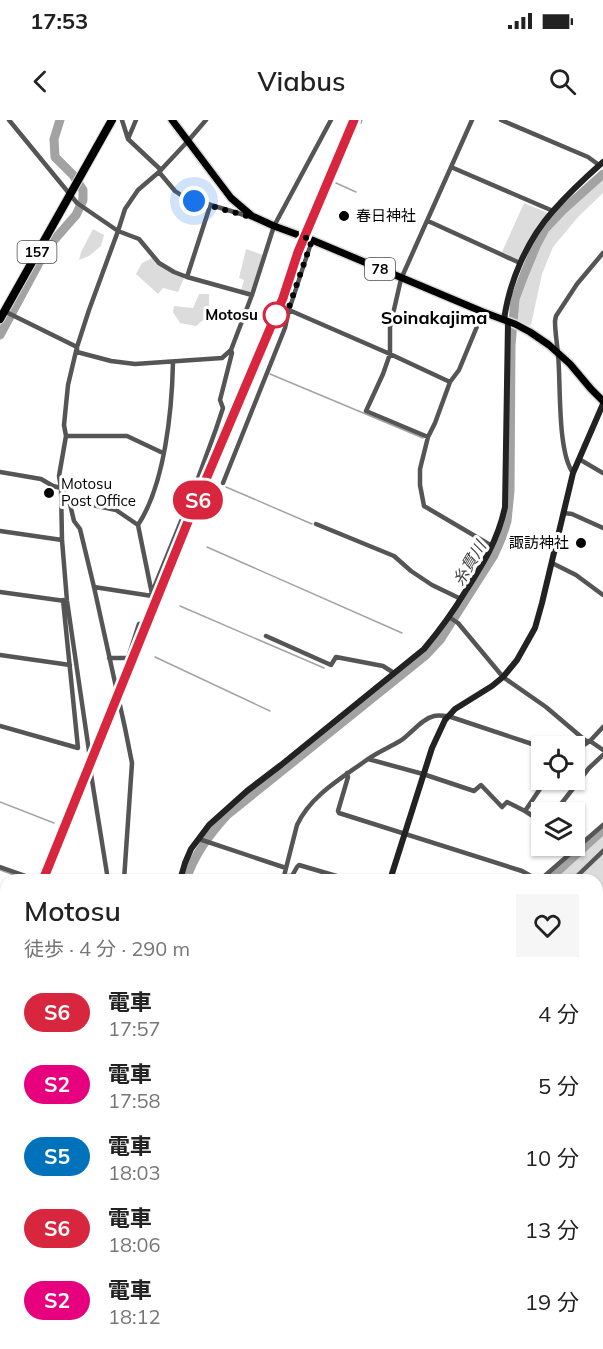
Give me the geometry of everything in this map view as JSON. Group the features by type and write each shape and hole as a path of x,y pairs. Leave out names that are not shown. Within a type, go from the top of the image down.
{"highway":[{"name":"157","path":"7,315 77,181 112,120"}],"main road":[{"name":"78","path":"172,120 231,198 252,216 530,332 570,364 603,402"}],"street":[{"path":"10,120 77,203 118,231 138,239 159,264 187,277 252,295"},
{"path":"122,120 128,139 160,171 175,191 184,197 210,206 252,216"},
{"path":"128,139 136,120"},
{"path":"0,726 78,748 65,601 59,476 66,436 64,425 68,385 91,303 125,209 138,190 160,171 206,120"},
{"path":"152,595 223,408 220,400 231,350 252,295 274,226 331,120"},
{"path":"428,437 366,411 390,354 390,327 401,279 472,120"},
{"path":"182,874 185,863 203,840 209,825 247,790 424,649 452,619 492,546 505,507 506,304 520,263 537,232 553,211 601,164 501,120"},
{"path":"451,167 553,211"},
{"path":"187,277 210,206"},
{"path":"428,221 520,263"},
{"path":"223,483 285,328 288,310 312,240"},
{"path":"573,473 568,466 562,437 556,316 577,284 603,253"},
{"path":"288,310 450,382"},
{"path":"483,312 459,370 450,382 428,437 420,469 420,485 424,506 492,546"},
{"path":"7,315 77,347"},
{"path":"77,347 77,352 93,357 135,364 222,358 231,350"},
{"path":"138,525 144,516 159,477 169,420 173,362"},
{"path":"392,874 432,748 448,716 466,701 503,677 517,660 535,628 573,473 603,402"},
{"path":"66,436 127,436 163,453"},
{"path":"579,459 603,473"},
{"path":"0,472 41,479 61,488 69,501 74,521 80,530 132,763 124,874"},
{"path":"69,501 116,510 138,525 153,599 144,623 139,624 128,658 109,658"},
{"path":"564,513 572,514 603,528"},
{"path":"316,524 394,556 432,585 461,599"},
{"path":"0,531 62,540"},
{"path":"552,563 576,575 603,595"},
{"path":"94,587 152,595"},
{"path":"0,592 65,601"},
{"path":"65,601 107,874"},
{"path":"452,619 503,677 546,707 586,741 590,741 603,750"},
{"path":"266,636 331,665 336,657 383,666 394,673"},
{"path":"0,655 70,665"},
{"path":"285,874 297,825 301,816 317,797 347,773 435,715 448,716 531,744"},
{"path":"585,744 603,727"},
{"path":"563,802 589,768 603,755"},
{"path":"368,759 474,791 482,785 502,807 507,802 531,815"},
{"path":"347,773 339,813 528,874"},
{"path":"525,811 539,790"},
{"path":"585,839 603,825"},
{"path":"203,840 286,868"},
{"path":"579,874 603,851"},
{"path":"546,874 565,856"},
{"path":"293,874 299,865 330,874"},
{"path":"0,867 20,874"}],"shaded area":[{"path":"603,170 603,193 579,216 553,247 542,274 531,325 525,326 511,316 512,296 534,242 553,216"},
{"path":"524,203 548,213 520,260 502,252"},
{"path":"93,229 104,235 101,246 89,256 79,260 81,252"},
{"path":"246,249 263,255 250,293 241,290 244,280 239,278"},
{"path":"152,258 158,265 184,278 178,292 163,288 158,294 136,274 142,263"},
{"path":"199,294 209,294 209,315 196,326 180,323 173,312 174,306 193,308"},
{"path":"603,832 603,874 557,874 576,856 585,856 585,848"}],"waterway":[{"path":"0,335 47,248 76,215 83,200 83,190 73,175 55,157 54,139 60,120"},
{"name":"糸貫川","path":"188,874 203,846 227,815 426,655 440,640 494,555 507,521 510,491 511,345 515,299 545,229 603,174"},
{"path":"336,183 356,192"},
{"path":"270,374 423,438"},
{"path":"226,487 312,524"},
{"path":"207,547 402,633"},
{"path":"180,606 324,668"},
{"path":"155,657 270,711"},
{"path":"0,802 54,823"},
{"path":"555,874 603,830"},
{"path":"0,870 11,874"}],"railway":[{"path":"45,874 187,524 283,298 298,252 354,120"}],"train":[{"name":"S6","path":"46,874 187,524 283,298 298,252 354,120"}],"place":[{"name":"春日神社","path":"344,216"},
{"name":"Motosu","path":"276,315"},
{"name":"Motosu Post Office","path":"49,493"},
{"name":"諏訪神社","path":"581,543"}],"district":[{"name":"Soinakajima","path":"434,318"}],"route":[{"path":"194,201 252,216 312,240 288,310 276,315"}]}
